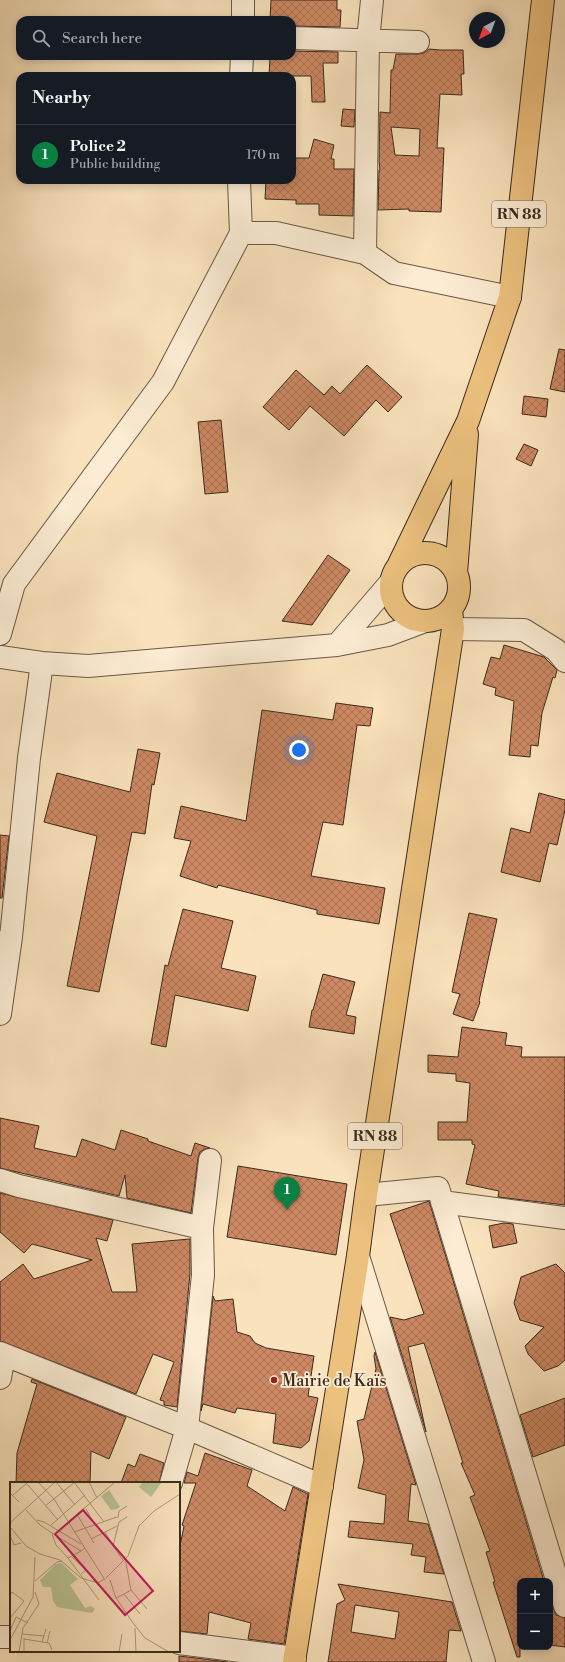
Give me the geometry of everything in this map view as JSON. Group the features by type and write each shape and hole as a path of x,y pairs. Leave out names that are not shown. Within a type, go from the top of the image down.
{"main road":[{"name":"RN 88","path":"395,573 468,421 510,297 543,0"},
{"name":"RN 88","path":"456,573 468,421"},
{"path":"415,554 435,554 444,558 451,564 456,573 459,582 459,592 452,619 444,616 435,620 416,620 407,616 399,609 394,601 391,592 395,573 407,558 415,554"},
{"name":"RN 88","path":"294,1660 358,1256 452,619"}],"street":[{"path":"242,16 243,0"},
{"path":"366,253 368,41 372,0"},
{"path":"296,38 418,42"},
{"path":"241,72 242,60"},
{"path":"0,634 14,584 163,382 241,233 240,184"},
{"path":"241,233 276,233 366,253 394,273 510,297"},
{"path":"337,645 395,573"},
{"path":"452,619 524,630 556,650 565,661"},
{"path":"0,657 42,663 88,666 337,645 388,635 425,621"},
{"path":"0,1014 6,941 42,663"},
{"path":"171,1482 187,1428 203,1274 202,1228 210,1160"},
{"path":"0,1180 26,1188 202,1228"},
{"path":"366,1195 438,1188 559,1566 565,1606"},
{"path":"442,1202 565,1218"},
{"path":"358,1256 484,1662"},
{"path":"0,1378 2,1354 187,1428 322,1486"},
{"path":"180,1643 294,1660"}],"building":[{"path":"271,0 337,0 337,10 341,10 340,27 296,26 296,16 270,16"},
{"path":"429,49 463,50 464,74 461,74 462,95 440,94 437,148 444,148 441,212 409,211 409,209 378,210 380,112 390,113 391,70 393,70 396,54 424,53","holes":["391,127 420,129 419,156 395,155"]},
{"path":"296,51 338,52 338,63 323,63 325,102 312,102 311,76 296,76 296,72 269,72 270,60 296,60"},
{"path":"343,109 355,110 354,127 341,126"},
{"path":"314,139 334,145 331,159 334,159 334,169 354,169 353,216 319,215 319,204 296,204 296,200 265,199 266,184 296,184 296,158 309,158"},
{"path":"559,349 565,350 565,392 550,389"},
{"path":"367,365 402,397 388,412 376,400 344,436 310,406 289,430 263,407 296,370 324,395 332,386 340,394"},
{"path":"524,396 548,399 546,417 522,414"},
{"path":"221,420 228,492 205,494 198,422"},
{"path":"524,444 538,450 531,466 516,459"},
{"path":"328,555 350,570 312,625 282,621"},
{"path":"504,645 544,657 557,670 555,678 553,677 542,713 538,746 531,745 530,757 509,755 514,701 495,695 496,688 483,684 491,657 500,659"},
{"path":"336,703 373,708 370,726 357,725 343,825 323,822 311,876 385,888 379,924 317,914 317,910 218,885 217,888 180,876 191,841 174,838 181,806 246,821 262,710 333,720"},
{"path":"138,749 160,753 154,785 152,784 145,834 132,832 99,992 67,986 97,836 44,822 57,773 130,792"},
{"path":"539,793 565,800 565,810 557,845 549,843 540,882 501,872 511,828 530,833"},
{"path":"0,835 9,836 2,898 0,898"},
{"path":"183,909 233,921 221,968 256,976 248,1011 175,995 166,1047 151,1044 165,965 168,966"},
{"path":"469,913 497,919 480,1002 473,1021 453,1014 460,994 452,992"},
{"path":"323,974 355,982 346,1015 356,1017 354,1034 309,1027 312,1010"},
{"path":"462,1027 507,1033 505,1045 522,1047 521,1057 565,1057 565,1205 498,1197 499,1191 466,1184 475,1145 472,1144 472,1140 438,1140 438,1122 467,1122 470,1083 456,1081 456,1074 428,1072 428,1055 458,1057"},
{"path":"0,1118 39,1126 34,1148 76,1157 82,1139 115,1150 121,1130 191,1156 195,1143 210,1148 200,1152 198,1158 191,1213 127,1198 125,1175 119,1196 0,1168"},
{"path":"238,1166 347,1184 336,1255 227,1237"},
{"path":"0,1193 113,1220 107,1241 96,1238 112,1292 137,1292 132,1244 190,1239 190,1274 177,1407 164,1405 164,1401 160,1400 174,1362 153,1354 136,1394 0,1341 0,1282 23,1264 34,1279 92,1260 32,1244 24,1253 0,1232"},
{"path":"429,1201 543,1578 517,1578 517,1650 520,1650 520,1657 517,1657 493,1582 495,1582 486,1552 490,1551 470,1497 475,1495 461,1463 463,1463 424,1343 408,1347 426,1432 390,1317 404,1320 424,1314 390,1214"},
{"path":"504,1223 513,1224 517,1243 493,1248 489,1226"},
{"path":"556,1264 565,1273 565,1360 558,1366 544,1371 528,1354 525,1346 544,1327 520,1320 514,1303 521,1277"},
{"path":"213,1296 215,1301 233,1299 237,1332 250,1336 255,1343 266,1348 314,1356 308,1396 318,1398 309,1441 301,1448 273,1443 276,1414 237,1408 235,1413 203,1404 201,1411"},
{"path":"375,1352 416,1485 411,1484 408,1521 428,1524 444,1574 424,1572 426,1557 411,1555 413,1544 348,1537 350,1521 384,1524 386,1495 358,1488 364,1460 357,1421 364,1419 376,1369 374,1356"},
{"path":"32,1379 126,1417 109,1459 91,1451 90,1482 16,1482 17,1453 37,1384 31,1382"},
{"path":"565,1398 565,1445 533,1457 520,1415"},
{"path":"205,1453 252,1470 247,1486 285,1511 293,1487 308,1494 284,1644 248,1639 251,1623 209,1612 207,1634 180,1631 180,1546 184,1526 182,1525 196,1483 184,1483 187,1472 198,1476"},
{"path":"140,1454 164,1463 159,1482 121,1482 128,1464 135,1467"},
{"path":"338,1584 452,1602 461,1631 449,1630 446,1662 328,1662 337,1604 345,1600","holes":["355,1605 399,1612 395,1639 351,1632"]},
{"path":"553,1608 556,1615 565,1618 565,1647 553,1645"},
{"path":"179,1656 228,1662 179,1662"}],"place":[{"name":"Police 2","path":"287,1210"},
{"name":"Mairie de Kaïs","path":"274,1380"}]}
